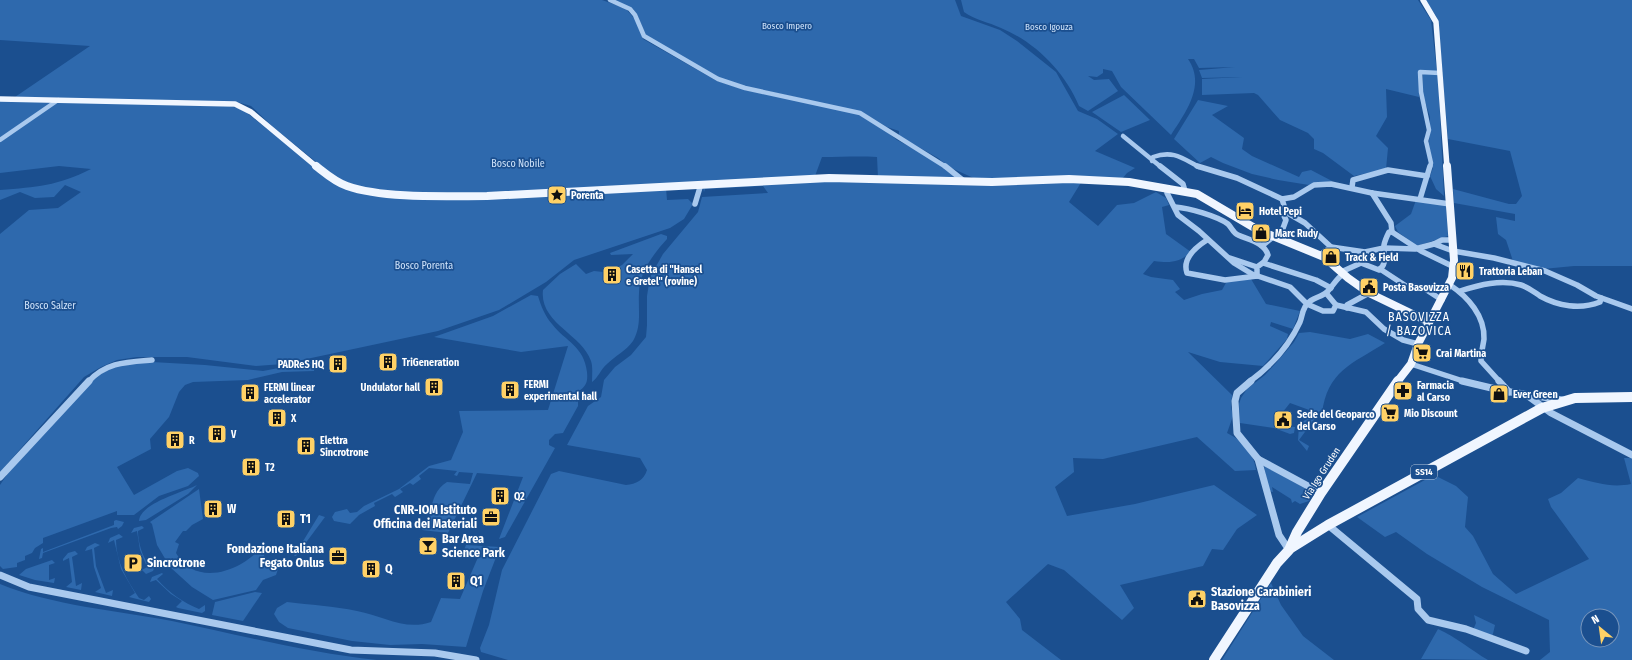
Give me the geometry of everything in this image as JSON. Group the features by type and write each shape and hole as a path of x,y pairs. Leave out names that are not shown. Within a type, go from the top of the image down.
{"main road":[{"name":"Via Igo Gruden","path":"1214,660 1277,563 1289,550 1297,532 1321,493 1392,388 1411,364 1418,344 1450,285 1454,267 1435,18 1423,0"},
{"path":"0,98 234,104 251,112 335,181 364,191 421,195 480,196 829,178 965,182 1100,179 1167,188 1197,194 1253,227 1320,255 1369,293 1429,322"},
{"name":"SS14","path":"1289,550 1328,525 1542,408 1564,400 1632,397"}],"street":[{"path":"610,0 630,9 635,15 645,36 721,81 793,99 860,113 942,163 965,182"},
{"path":"1420,199 1431,163 1426,141 1429,130 1421,92 1420,72 1440,73"},
{"path":"0,140 58,100"},
{"path":"1123,136 1152,161 1183,184 1185,191"},
{"path":"1152,161 1153,157 1157,154 1168,153 1177,155 1204,169 1237,178 1282,199 1294,197 1318,184 1336,184 1372,193 1450,204"},
{"path":"1352,187 1353,180 1388,170 1428,176"},
{"path":"695,204 701,184"},
{"path":"1167,188 1167,193 1178,215 1200,231 1207,240 1240,268 1257,276 1290,287 1308,304 1330,312 1333,311 1336,305"},
{"path":"1372,193 1391,223 1392,232 1417,249 1454,267"},
{"path":"1262,246 1282,231 1286,220 1284,216 1286,212 1282,199"},
{"path":"1175,207 1181,207 1227,224 1236,234 1262,246 1268,254 1263,264 1257,267 1230,258"},
{"path":"1286,212 1305,223 1331,247"},
{"path":"1380,269 1384,266 1386,258 1384,248 1389,232 1392,232"},
{"path":"1207,240 1188,257 1185,270 1187,273 1225,280 1257,276"},
{"path":"1320,255 1326,249 1331,247 1362,252 1384,248 1417,249 1442,240 1452,240"},
{"path":"1434,244 1453,251 1490,257 1546,271 1601,298 1632,309"},
{"path":"1361,263 1362,252"},
{"path":"1321,493 1258,459 1237,433 1235,401 1237,393 1264,371 1290,341 1301,320 1303,310 1308,304 1316,296 1326,293 1342,273 1361,263 1380,269 1406,286 1422,287 1442,300"},
{"path":"1263,264 1310,278 1331,288"},
{"path":"1257,267 1257,276"},
{"path":"1460,291 1489,283 1505,282 1522,285 1540,296 1568,305 1591,304 1600,302 1601,298"},
{"path":"1450,285 1460,291 1482,318 1484,338 1481,357 1483,365 1509,392"},
{"path":"1326,293 1336,305 1366,312 1372,316 1384,329 1403,340 1418,344"},
{"path":"1347,308 1347,305 1369,293"},
{"path":"0,477 94,375 119,362 152,360"},
{"path":"1411,364 1466,382 1528,396 1564,400"},
{"path":"1528,396 1542,408 1632,455"},
{"path":"1258,459 1279,535 1289,550"},
{"path":"1328,525 1417,599 1418,609 1428,620 1466,628 1526,651"},
{"path":"0,575 29,588 351,650 435,654 476,660"}],"green space":[{"name":"Bosco Nobile","path":"0,0 602,0 625,8 635,19 643,39 717,81 745,90 856,113 882,128 897,140 931,158 958,180 878,178 877,157 822,157 815,176 509,193 424,194 363,188 336,178 273,127 251,106 237,102 15,97 90,46 0,40"},
{"name":"Bosco Impero","path":"614,0 955,0 961,16 1000,30 1017,41 1056,72 1078,111 1097,119 1118,134 1095,151 1135,168 1127,173 1122,179 978,180 949,167 938,158 899,136 899,131 887,127 862,112 740,85 722,79 646,36 637,14 633,9"},
{"name":"Bosco Igouza","path":"961,0 1418,0 1431,20 1437,72 1420,70 1419,97 1386,89 1387,117 1376,136 1388,148 1386,169 1354,176 1323,153 1314,149 1314,139 1308,133 1280,120 1258,95 1254,93 1202,95 1202,79 1242,77 1202,78 1199,70 1235,67 1199,68 1194,59 1188,59 1193,69 1195,79 1192,98 1183,117 1171,135 1121,87 1112,71 1103,69 1103,73 1097,77 1088,76 1094,80 1109,79 1118,91 1088,111 1079,106 1066,81 1048,60 1037,50 1014,34 964,12"},
{"path":"1425,0 1632,0 1632,266 1574,266 1543,269 1513,261 1506,240 1498,234 1496,217 1515,221 1515,214 1454,203 1453,189 1509,204 1516,204 1522,196 1510,151 1448,139 1438,22 1436,16"},
{"path":"1423,73 1438,75 1444,196 1436,189 1430,176 1433,168 1429,144 1430,117 1423,95"},
{"path":"1124,95 1150,120 1121,132 1092,112"},
{"path":"0,100 54,102 0,139"},
{"path":"1198,100 1228,106 1212,115 1244,138 1242,149 1252,156 1299,177 1302,172 1311,170 1332,181 1309,185 1278,180 1252,174 1211,157 1200,163 1174,139"},
{"path":"58,102 229,106 242,109 338,185 441,198 666,188 667,200 688,199 693,204 684,219 670,228 574,260 546,282 499,310 438,331 283,364 256,366 187,357 137,357 117,360 84,377 0,472 0,234 29,210 58,208 81,192 65,185 54,197 35,198 20,192 0,200 0,190 47,185 79,175 91,169 59,166 0,173 0,141"},
{"path":"818,180 1082,181 1069,202 1098,226 1117,205 1134,203 1156,192 1166,198 1169,205 1162,207 1166,234 1191,252 1187,256 1174,261 1154,261 1143,274 1151,277 1173,280 1180,289 1175,292 1184,300 1202,294 1222,290 1227,281 1251,279 1266,304 1300,311 1293,329 1271,322 1270,326 1288,334 1287,339 1263,366 1220,362 1188,352 1232,395 1231,407 1233,416 1227,433 1238,439 1250,453 1256,470 1235,471 1197,437 1103,459 1073,458 1074,472 1055,487 1067,516 1135,504 1214,485 1257,515 1237,529 1223,550 1212,549 1203,566 1120,585 1134,608 1122,620 1064,570 1048,564 1006,602 1020,619 1022,630 1061,660 508,660 481,652 480,648 489,625 502,570 551,474 559,471 626,485 639,481 646,473 647,470 640,458 567,445 588,406 601,397 604,380 615,367 631,355 646,337 647,296 650,277 663,254 698,212 702,197 768,193 763,186 705,189 704,192 703,188"},
{"path":"1416,200 1446,205 1448,236 1417,246 1398,232 1395,226 1411,214"},
{"path":"661,234 667,236 667,239 648,264 644,271 640,286 639,324 636,335 630,345 610,361 592,382 591,361 579,343 554,320 544,301 543,290 560,274 576,264 586,274 594,271 603,272 612,270 622,265 633,254 611,255 610,253"},
{"path":"531,295 538,296 550,321 557,330 574,345 582,356 587,372 587,382 578,392 578,406 563,433 555,434 549,440 549,445 555,448 505,537 499,539 523,477 477,473 448,533 422,530 439,489 447,482 470,484 473,473 459,472 457,476 454,475 457,471 429,468 419,476 421,479 413,485 410,483 400,489 403,492 395,497 392,494 374,503 375,506 359,515 350,524 334,521 332,517 335,512 347,509 350,513 357,512 364,506 399,489 429,466 451,460 463,432 459,411 548,410 568,346 521,352 434,337 493,316"},
{"path":"1310,332 1350,339 1368,334 1385,343 1352,363 1335,378 1325,399 1322,414 1319,413 1299,440 1309,446 1307,451 1298,440 1299,426 1302,422 1312,416 1312,411 1290,403 1278,418 1285,426 1295,427 1294,433 1290,434 1274,428 1240,423 1239,404 1247,389 1265,375 1294,342 1299,333"},
{"path":"315,361 314,371 282,372 248,380 193,382 185,385 179,392 169,417 150,439 151,449 117,467 134,495 177,471 188,468 198,473 199,476 188,486 159,496 134,515 117,515 117,511 43,538 43,543 35,548 32,553 25,556 25,560 17,563 17,567 3,569 0,566 0,485 8,473 93,379 116,365 152,362 205,365 263,371"},
{"path":"1624,458 1632,458 1632,660 1540,660 1550,652 1549,620 1482,587 1427,554 1396,532 1385,537 1357,517 1434,475 1456,486 1468,497 1465,527 1473,536 1493,574 1516,594 1589,559 1551,507 1548,499 1561,493 1578,478 1611,485 1631,484"},
{"path":"1264,466 1314,494 1309,501 1300,504 1295,501 1292,503 1291,499 1272,487 1273,492 1269,491"},
{"path":"197,485 188,494 146,520 139,521 141,515 154,504"},
{"path":"199,489 203,519 192,525 186,531 183,531 175,542 179,544 176,553 189,567 205,573 214,573 232,568 244,562 259,551 263,552 266,561 278,569 276,575 263,580 256,590 213,600 192,587 170,567 157,545 152,524 150,522"},
{"path":"319,515 325,517 296,556 294,556"},
{"path":"114,521 124,522 118,529 117,527 111,528 43,553 42,558 39,559 41,549 43,548 43,552 114,525"},
{"path":"142,526 144,528 138,531 138,535 142,553 149,565 155,562 156,564 153,571 146,574 142,570 147,567 140,550 137,531 131,533 134,528"},
{"path":"119,534 123,537 116,540 116,548 123,570 139,598 144,600 149,596 151,599 149,602 129,597 135,593 121,569 114,540 108,543 110,538"},
{"path":"95,543 100,545 94,548 96,566 106,593 113,590 112,596 95,592 101,588 94,567 92,549 85,551 87,547"},
{"path":"466,545 500,547 483,591 466,647 422,644 390,645 352,641 288,628 279,622 274,614 277,608 287,602 348,609 403,624 412,625 431,622 441,598 460,599 479,555 463,552"},
{"path":"75,551 78,554 72,557 76,586 82,583 81,590 66,587 72,582 69,558 63,561 63,559 68,553"},
{"path":"52,560 55,563 49,565 49,580 55,578 54,583 35,580 19,575 26,569"},
{"path":"162,573 163,574 157,579 182,601 171,594 156,580 150,582 152,577"},
{"path":"1271,583 1281,605 1303,636 1334,660 1222,660"},
{"path":"0,584 42,598 85,607 172,621 325,653 377,660 0,660"},
{"path":"255,592 262,593 243,621 212,615 215,602"},
{"path":"182,601 199,609 205,605 205,611 202,613 176,607"},
{"path":"1474,615 1495,625 1492,638 1473,630 1476,623"},
{"path":"1438,629 1451,636 1488,660 1421,659"}],"place":[{"name":"Porenta","path":"557,195"},
{"name":"Hotel Pepi","path":"1245,211"},
{"name":"Marc Rudy","path":"1261,233"},
{"name":"Track & Field","path":"1331,257"},
{"name":"Trattoria Leban","path":"1465,271"},
{"name":"Casetta di \"Hansel e Gretel\" (rovine)","path":"612,275"},
{"name":"Posta Basovizza","path":"1369,287"},
{"name":"Crai Martina","path":"1422,353"},
{"name":"TriGeneration","path":"388,362"},
{"name":"PADReS HQ","path":"338,364"},
{"name":"Undulator hall","path":"434,387"},
{"name":"FERMI experimental hall","path":"510,390"},
{"name":"Farmacia al Carso","path":"1403,391"},
{"name":"FERMI linear accelerator","path":"250,393"},
{"name":"Ever Green","path":"1499,394"},
{"name":"Mio Discount","path":"1390,413"},
{"name":"X","path":"277,418"},
{"name":"Sede del Geoparco del Carso","path":"1283,420"},
{"name":"V","path":"217,434"},
{"name":"R","path":"175,440"},
{"name":"Elettra Sincrotrone","path":"306,446"},
{"name":"T2","path":"251,467"},
{"name":"Q2","path":"500,496"},
{"name":"W","path":"213,509"},
{"name":"CNR-IOM Istituto Officina dei Materiali","path":"491,517"},
{"name":"T1","path":"286,519"},
{"name":"Bar Area Science Park","path":"428,546"},
{"name":"Fondazione Italiana Fegato Onlus","path":"338,556"},
{"name":"Sincrotrone","path":"133,563"},
{"name":"Q","path":"371,569"},
{"name":"Q1","path":"456,581"},
{"name":"Stazione Carabinieri Basovizza","path":"1197,599"}],"district":[{"name":"BASOVIZZA / BAZOVICA","path":"1419,324"}],"park label":[{"name":"Bosco Porenta","path":"424,265"},
{"name":"Bosco Salzer","path":"50,305"}]}
